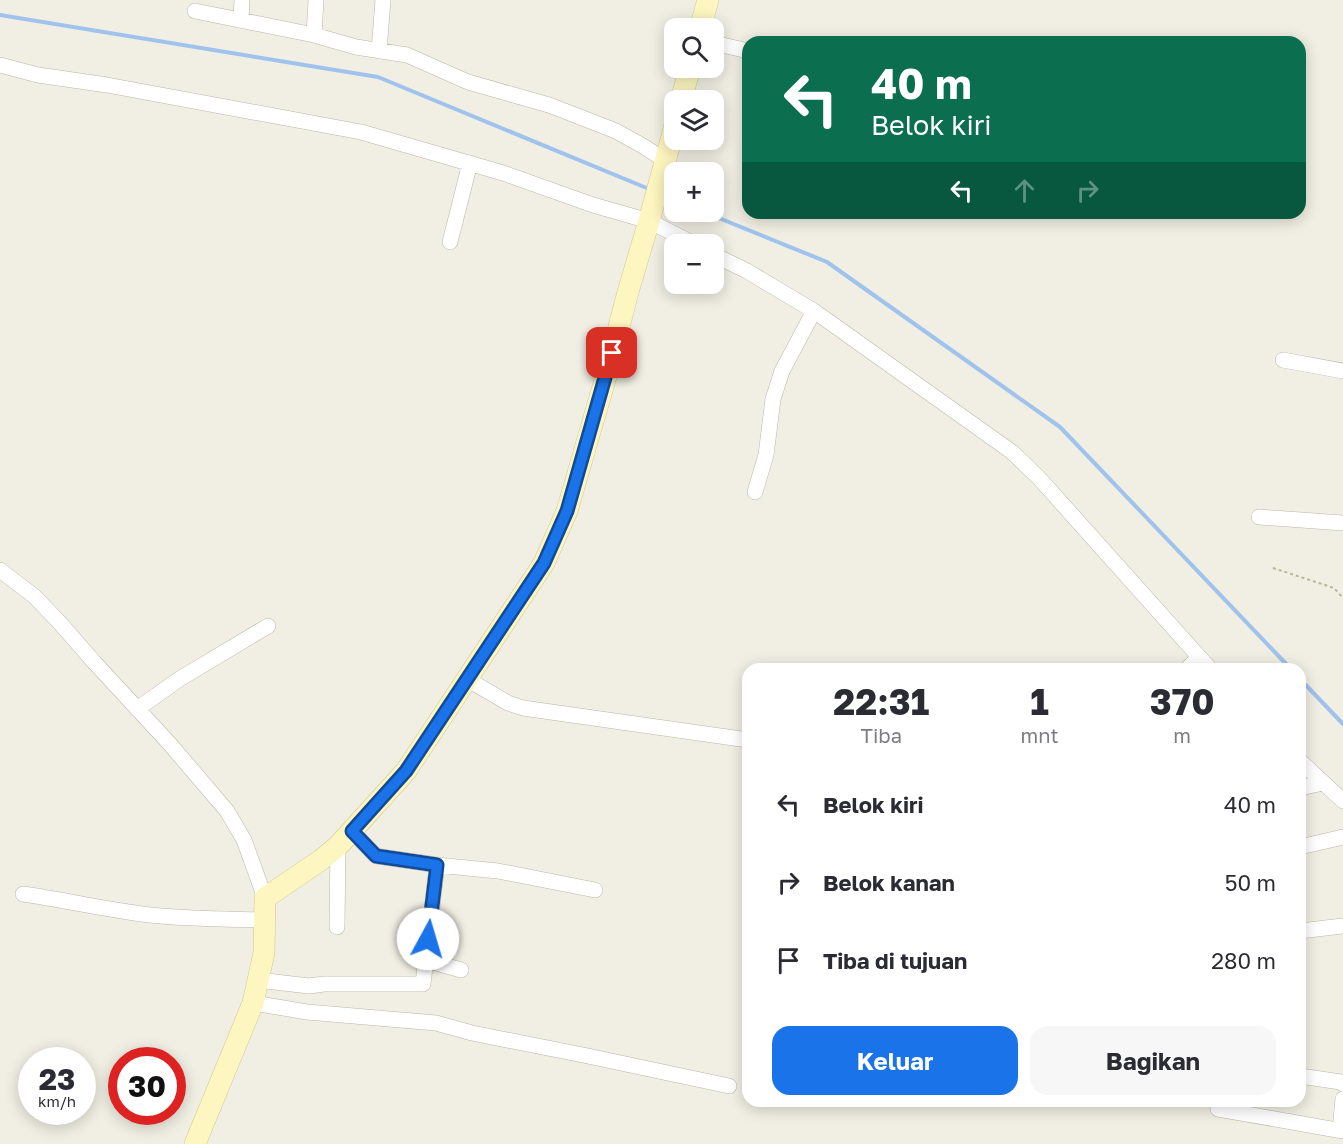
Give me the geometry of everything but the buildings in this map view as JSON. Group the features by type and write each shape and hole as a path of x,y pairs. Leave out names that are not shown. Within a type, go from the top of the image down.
{"street":[{"path":"241,20 242,0"},
{"path":"314,35 316,0"},
{"path":"380,51 383,0"},
{"path":"703,18 708,0"},
{"path":"195,11 314,35 356,47 407,55 468,82 549,105 616,131 643,146 664,162"},
{"path":"724,45 742,50"},
{"path":"0,65 38,75 107,85 361,132 503,172 593,205 651,215 679,234"},
{"path":"450,242 470,163"},
{"path":"265,898 321,860 345,838 406,771 544,563 567,511 664,167"},
{"path":"724,260 814,311 1012,452 1039,478 1203,663"},
{"path":"755,492 766,455 773,399 782,371 814,311"},
{"path":"1282,360 1343,371"},
{"path":"1259,517 1343,523"},
{"path":"0,570 34,596 60,623 227,811 244,840 265,898 264,953 253,1003 198,1138"},
{"path":"137,709 181,678 268,626"},
{"path":"1193,663 1198,658"},
{"path":"467,679 508,703 523,708 742,739"},
{"path":"1306,767 1343,801"},
{"path":"1306,787 1323,783"},
{"path":"1306,846 1343,837"},
{"path":"345,838 376,856 498,871 595,890"},
{"path":"338,927 345,838"},
{"path":"258,980 309,986 423,984 437,865"},
{"path":"23,894 152,915 265,920"},
{"path":"1306,930 1343,926"},
{"path":"426,960 461,970"},
{"path":"253,1003 307,1012 436,1023 481,1035 729,1086"},
{"path":"1306,1077 1343,1084"},
{"path":"1218,1109 1342,1130 1343,1099"}],"path":[{"path":"1273,568 1334,588 1343,598"}],"waterway":[{"path":"0,15 378,77 649,189"},
{"path":"724,220 827,262 1060,427 1285,663"},
{"path":"1306,685 1343,724"}],"route":[{"path":"428,939 437,865 376,856 352,831 406,771 544,563 567,511 612,353"}]}
